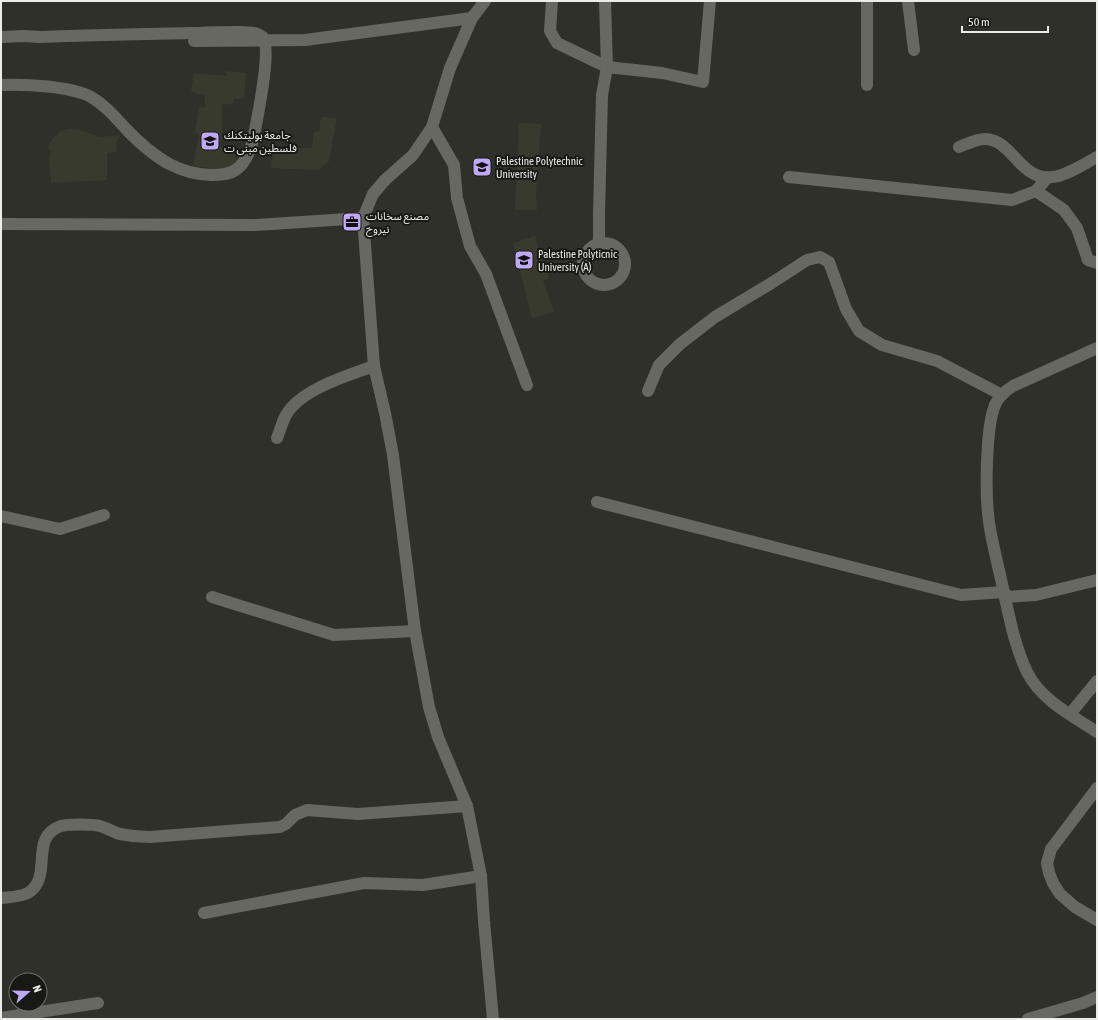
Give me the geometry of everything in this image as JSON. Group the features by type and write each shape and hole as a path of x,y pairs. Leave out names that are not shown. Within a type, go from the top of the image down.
{"street":[{"path":"484,1 472,18 450,68 432,127 413,155 373,194 364,218 374,366 386,413 393,455 415,631 429,707 438,736 467,806 481,876 493,1019"},
{"path":"552,1 550,31 556,42 607,67 662,74 702,82 710,1"},
{"path":"599,243 602,95 607,67 605,1"},
{"path":"867,85 868,1"},
{"path":"908,1 914,50"},
{"path":"1,40 305,40 472,18"},
{"path":"1,37 218,32 258,33 263,37 266,53 256,126 252,144 248,156 242,165 234,171 226,174 192,174 168,164 131,134 109,110 99,102 82,93 72,90 29,85 1,85"},
{"path":"1,93 14,93"},
{"path":"432,127 454,165 457,198 470,246 486,274 527,385"},
{"path":"959,147 980,140 992,140 1004,146 1028,170 1047,178 1060,175 1097,157"},
{"path":"790,177 1012,200 1036,191 1047,178"},
{"path":"1036,191 1064,210 1077,228 1088,260 1097,263"},
{"path":"1,224 256,225 364,218"},
{"path":"648,391 659,365 680,344 715,317 807,260 820,257 829,262 846,309 860,331 882,345 937,361 1002,394"},
{"path":"1097,348 1013,386 1002,394 994,407 990,425 987,459 987,495 991,534 1016,644 1027,672 1037,688 1053,704 1097,732"},
{"path":"277,438 286,415 298,401 315,389 374,366"},
{"path":"597,502 961,595 1036,595 1097,580"},
{"path":"1,516 60,529 104,515"},
{"path":"212,597 334,635 415,631"},
{"path":"1070,714 1097,681"},
{"path":"1097,788 1051,850 1047,863 1053,883 1060,894 1075,907 1097,920"},
{"path":"1,898 23,895 35,886 41,873 42,848 46,838 52,831 65,825 99,826 120,834 150,837 280,827 286,824 295,815 307,810 358,814 467,806"},
{"path":"204,914 364,883 423,885 481,876"},
{"path":"1028,1019 1083,1003 1097,997"},
{"path":"1,1018 98,1003"}],"shaded area":[{"path":"227,71 246,73 244,98 234,99 234,102 228,105 222,105 222,141 218,144 220,147 240,148 239,167 212,172 211,168 193,166 199,134 195,132 199,108 205,107 205,96 191,92 194,73 227,76"},
{"path":"321,117 337,118 329,161 318,170 271,168 273,148 312,148 314,132 319,131"},
{"path":"519,123 541,124 536,192 537,210 515,210"},
{"path":"68,129 80,130 100,137 121,135 116,142 117,152 107,153 107,180 51,183 49,160 51,150 48,148 52,139 60,132"},
{"path":"535,236 540,256 544,256 549,278 543,281 554,312 532,318 513,243"}],"place":[{"name":"جامعة بوليتكنك فلسطين مبنى ت","path":"210,141"},
{"name":"Palestine Polytechnic University","path":"482,167"},
{"name":"مصنع سخانات نيروخ","path":"352,222"},
{"name":"Palestine Polyticnic University (A)","path":"524,260"}]}
